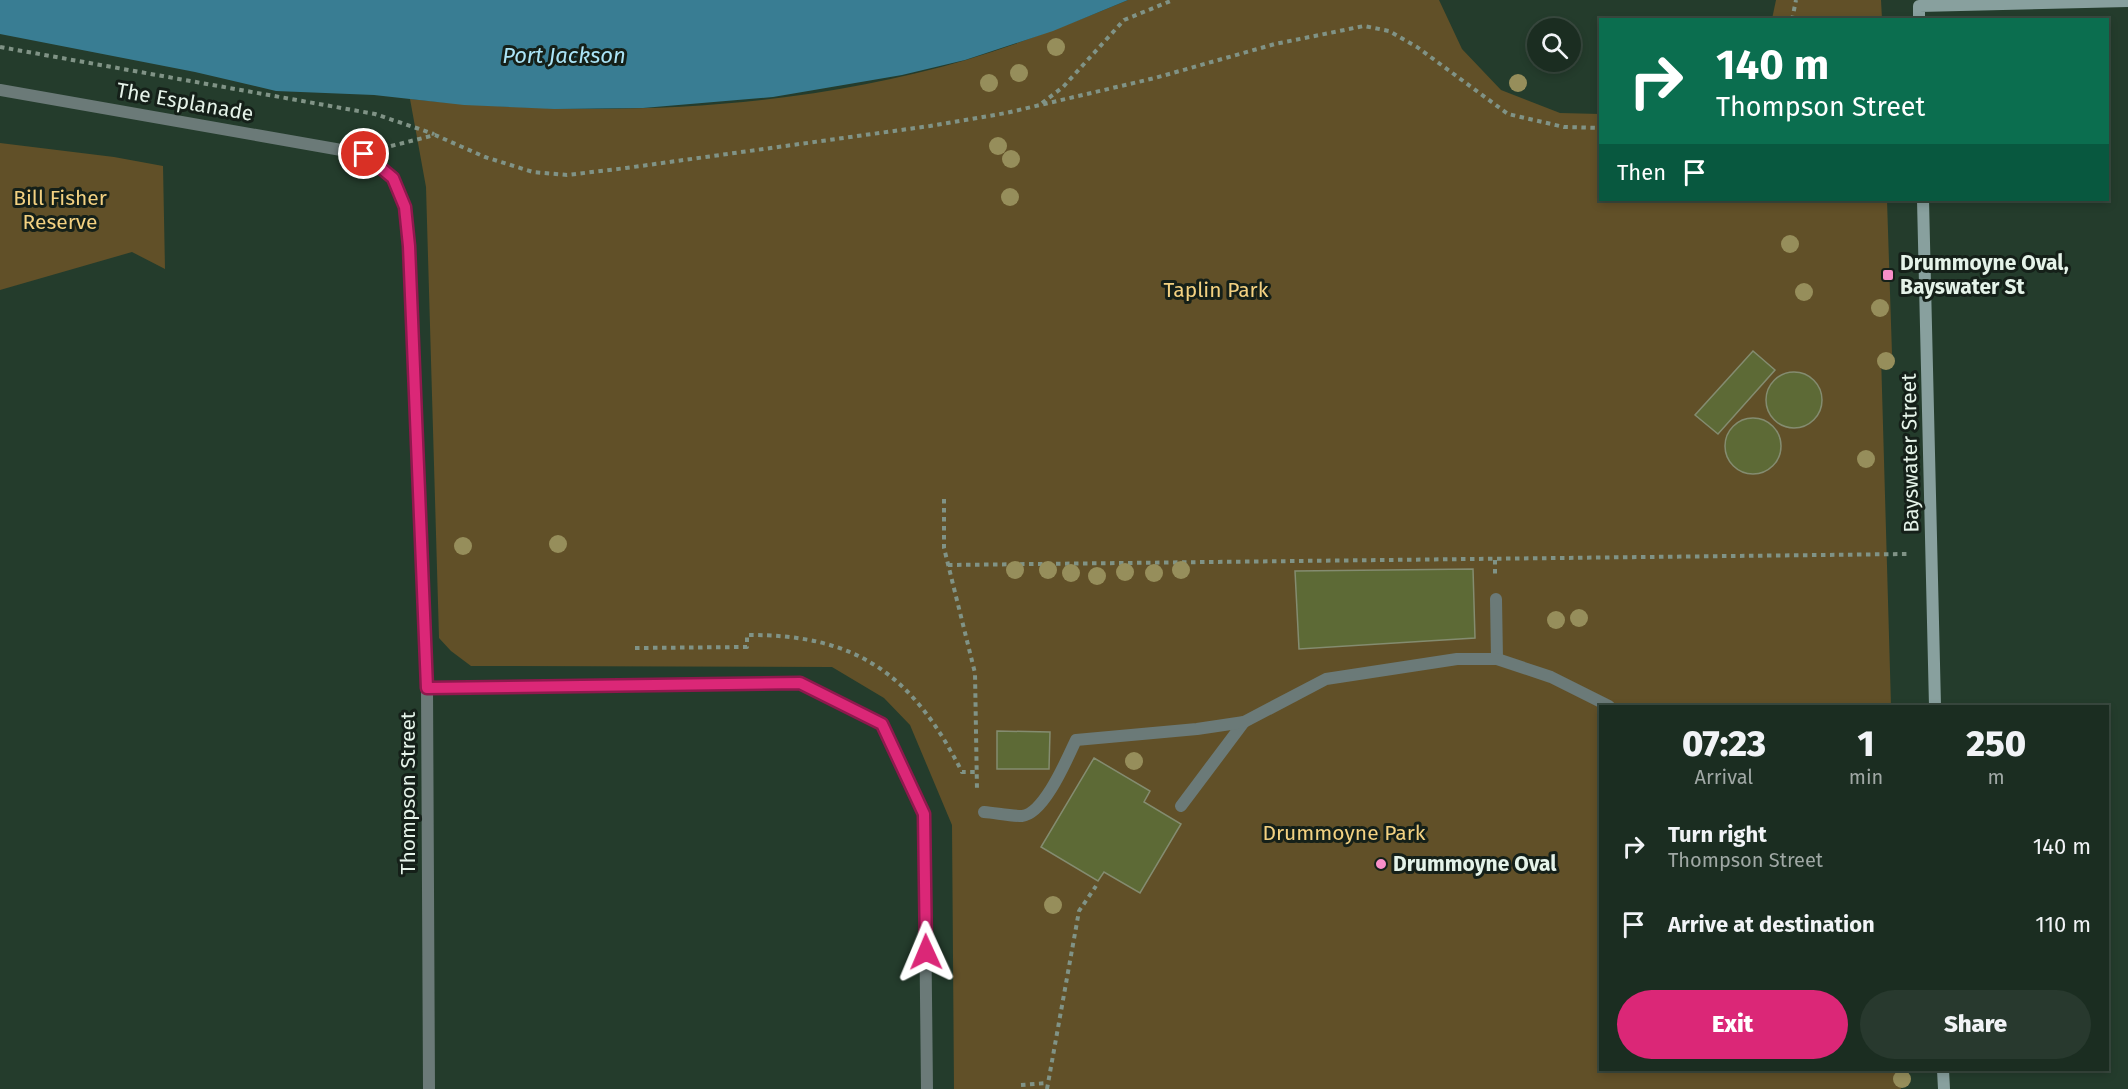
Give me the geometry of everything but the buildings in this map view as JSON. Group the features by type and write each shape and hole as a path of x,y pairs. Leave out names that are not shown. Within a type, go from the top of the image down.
{"street":[{"path":"1919,3 2128,1"},
{"name":"The Esplanade","path":"0,90 364,154"},
{"name":"Thompson Street","path":"364,154 393,178 405,207 409,258 427,688 429,1089"},
{"name":"Bayswater Street","path":"1923,201 1935,705"},
{"path":"1496,599 1497,659"},
{"path":"984,812 1024,816 1036,811 1060,774 1076,740 1197,729 1244,722 1326,679 1457,659 1497,659 1551,677 1607,705"},
{"path":"427,688 800,683 882,724 924,814 927,1089"},
{"path":"1181,806 1244,722"},
{"path":"1944,1071 1944,1089"}],"path":[{"path":"1039,105 1063,87 1124,20 1173,0"},
{"path":"1792,18 1796,0"},
{"path":"0,47 375,114 435,135 485,157 533,172 567,175 930,126 1039,105 1155,78 1275,44 1364,26 1389,31 1417,47 1508,114 1564,127 1599,128"},
{"path":"364,154 435,135"},
{"path":"944,499 944,548 975,673 977,792"},
{"path":"948,565 1931,554"},
{"path":"1021,1085 1047,1086 1079,911 1096,886"}],"green space":[{"name":"Taplin Park","path":"1128,0 1439,0 1462,49 1501,90 1560,113 1599,114 1599,201 1887,201 1892,354 1881,355 1891,705 1599,705 1599,1071 1900,1071 1901,1089 954,1089 952,825 910,725 884,698 832,667 471,666 451,651 439,638 426,187 410,99 479,105 619,109 760,100 830,91 899,77 966,60 1048,32"},
{"path":"1776,0 1881,0 1882,18 1772,18"},
{"name":"Bill Fisher Reserve","path":"0,143 114,157 163,166 165,269 132,252 0,290"}],"water":[{"name":"Port Jackson","path":"0,0 1128,0 1053,31 965,60 902,75 773,97 643,108 554,109 464,105 374,95 276,91 195,72 0,34"}],"place":[{"name":"Drummoyne Oval, Bayswater St","path":"1888,275"},
{"name":"Drummoyne Oval","path":"1381,864"}],"route":[{"path":"364,154 393,178 405,207 409,246 427,688 800,683 882,724 924,814 926,952"}],"park label":[{"name":"Drummoyne Park","path":"1344,833"}]}
